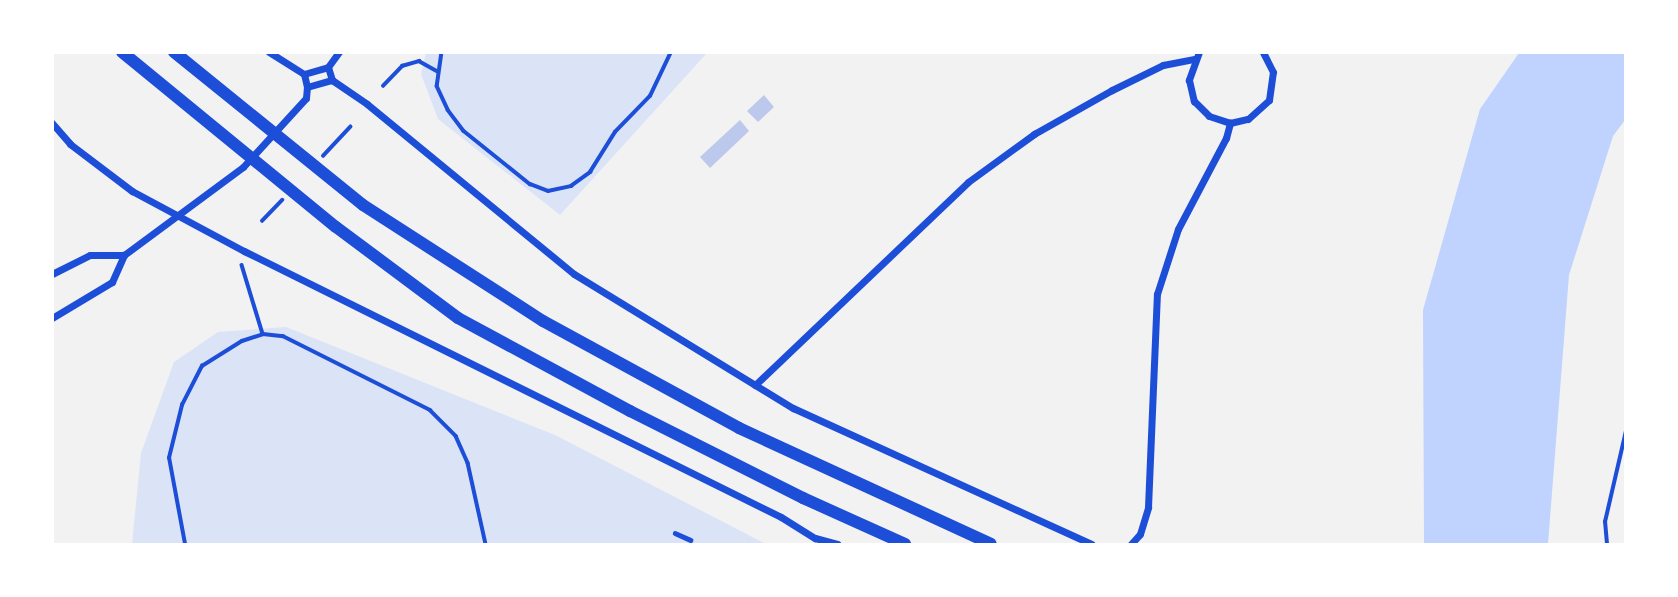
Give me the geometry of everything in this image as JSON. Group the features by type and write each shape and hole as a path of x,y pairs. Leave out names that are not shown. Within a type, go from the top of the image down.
{"main road":[{"path":"122,52 336,228 458,318 533,361 803,498 905,544"},
{"path":"174,52 363,205 542,321 739,428 991,544"}],"street":[{"path":"52,318 112,282 124,255 243,167 306,99 304,74 269,52"},
{"path":"304,74 328,67 339,52"},
{"path":"1197,56 1189,80 1194,101 1209,116 1230,123 1248,119 1269,100 1273,72 1264,52"},
{"path":"755,385 968,182 1034,134 1100,97 1163,65 1197,56"},
{"path":"328,67 332,80 367,104 574,274 793,408 1092,544"},
{"path":"307,87 332,80"},
{"path":"52,123 70,144 117,180 244,251 781,517 818,541 837,544"},
{"path":"1131,544 1140,534 1148,507 1157,294 1178,229 1226,138 1230,123"},
{"path":"52,274 90,255 124,255"}],"lane":[{"path":"675,533 691,540"},
{"path":"682,544 683,537"}],"path":[{"path":"442,52 437,71 437,86 448,110 464,131 530,184 548,191 571,186 590,172 615,132 650,96 671,52"},
{"path":"383,86 402,66 419,61 437,71"},
{"path":"242,265 263,334"},
{"path":"185,544 169,458 182,405 202,366 242,341 263,334 283,336 430,410 456,436 468,463 486,544"},
{"path":"1607,544 1605,522 1626,431"}],"shaded area":[{"path":"426,53 707,53 560,215 438,119 421,74"},
{"path":"286,327 555,435 766,544 132,544 141,453 174,362 218,332"}],"water":[{"path":"1519,53 1625,53 1625,120 1613,136 1569,275 1548,544 1424,544 1423,310 1480,109"}],"building":[{"path":"764,95 774,107 758,122 747,111"},
{"path":"740,120 749,131 710,168 700,157"}]}
